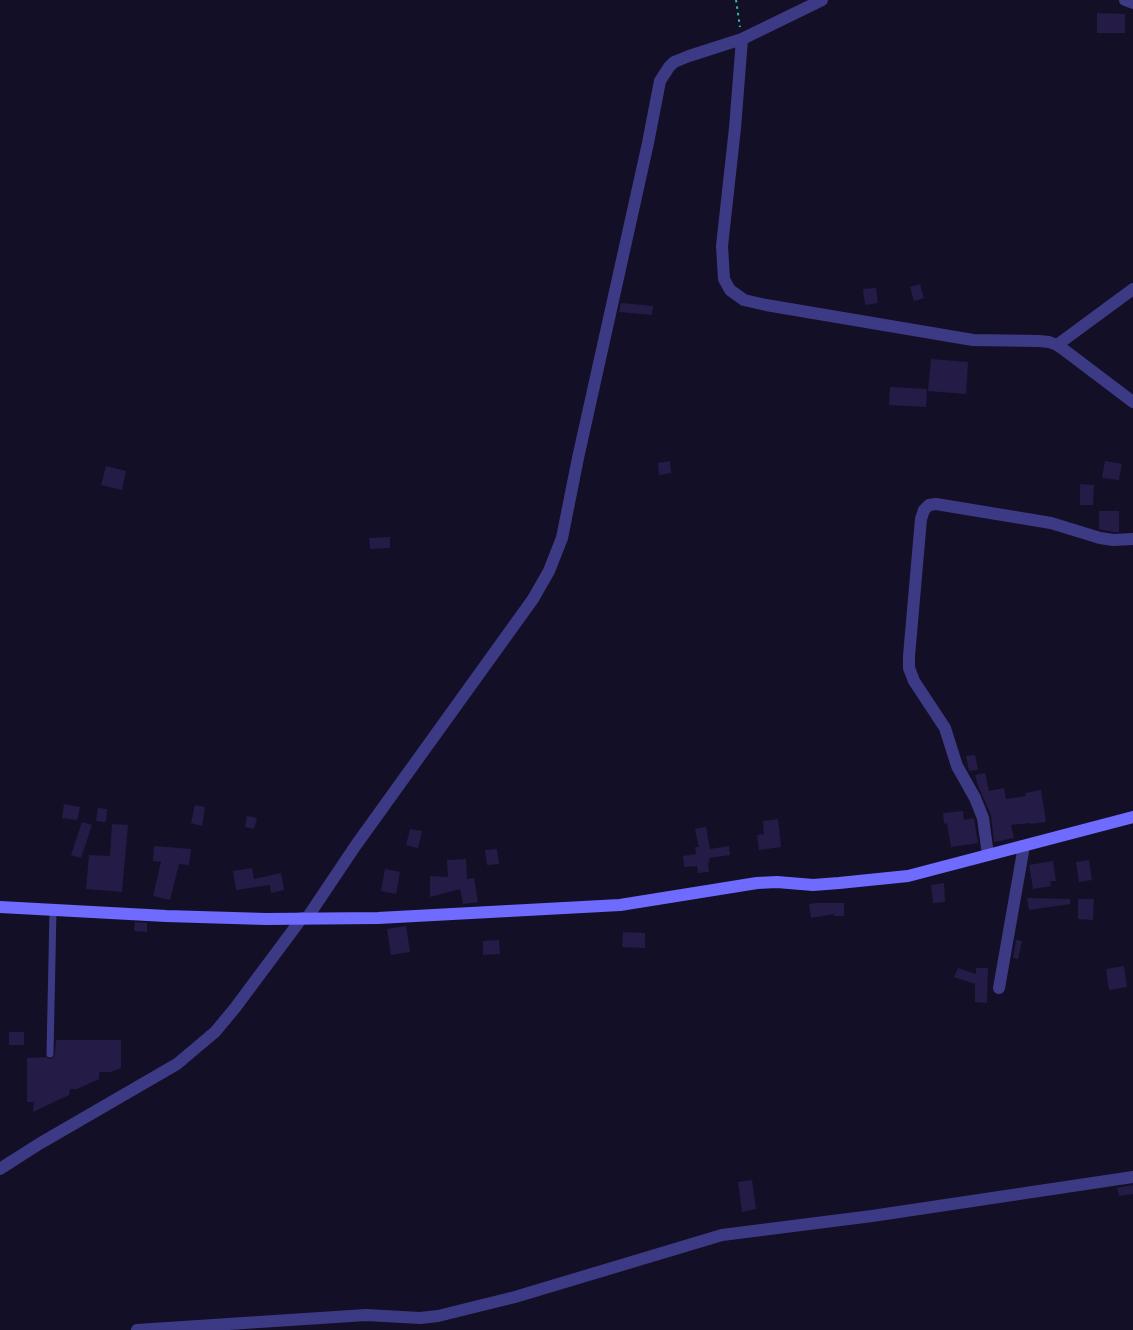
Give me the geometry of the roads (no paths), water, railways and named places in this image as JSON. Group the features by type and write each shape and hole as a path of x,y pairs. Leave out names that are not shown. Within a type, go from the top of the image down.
{"street":[{"path":"0,1169 39,1144 177,1064 215,1032 236,1008 304,918 533,599 549,571 562,538 660,80 674,62 822,0"},
{"path":"1125,0 1133,3"},
{"path":"741,33 735,128 722,246 724,278 730,290 744,300 766,305 973,340 1049,342 1057,345 1133,402"},
{"path":"1057,345 1133,289"},
{"path":"988,855 983,818 975,798 957,766 945,728 914,681 909,668 909,646 921,519 924,510 929,505 936,504 1052,523 1100,538 1133,539"},
{"path":"0,907 166,916 266,919 378,918 632,904 757,883 777,882 813,885 908,876 1133,817"},
{"path":"999,988 1024,846"},
{"path":"137,1330 366,1315 420,1318 438,1316 515,1297 722,1235 872,1216 1133,1177"}],"lane":[{"path":"50,1054 53,910"}]}
